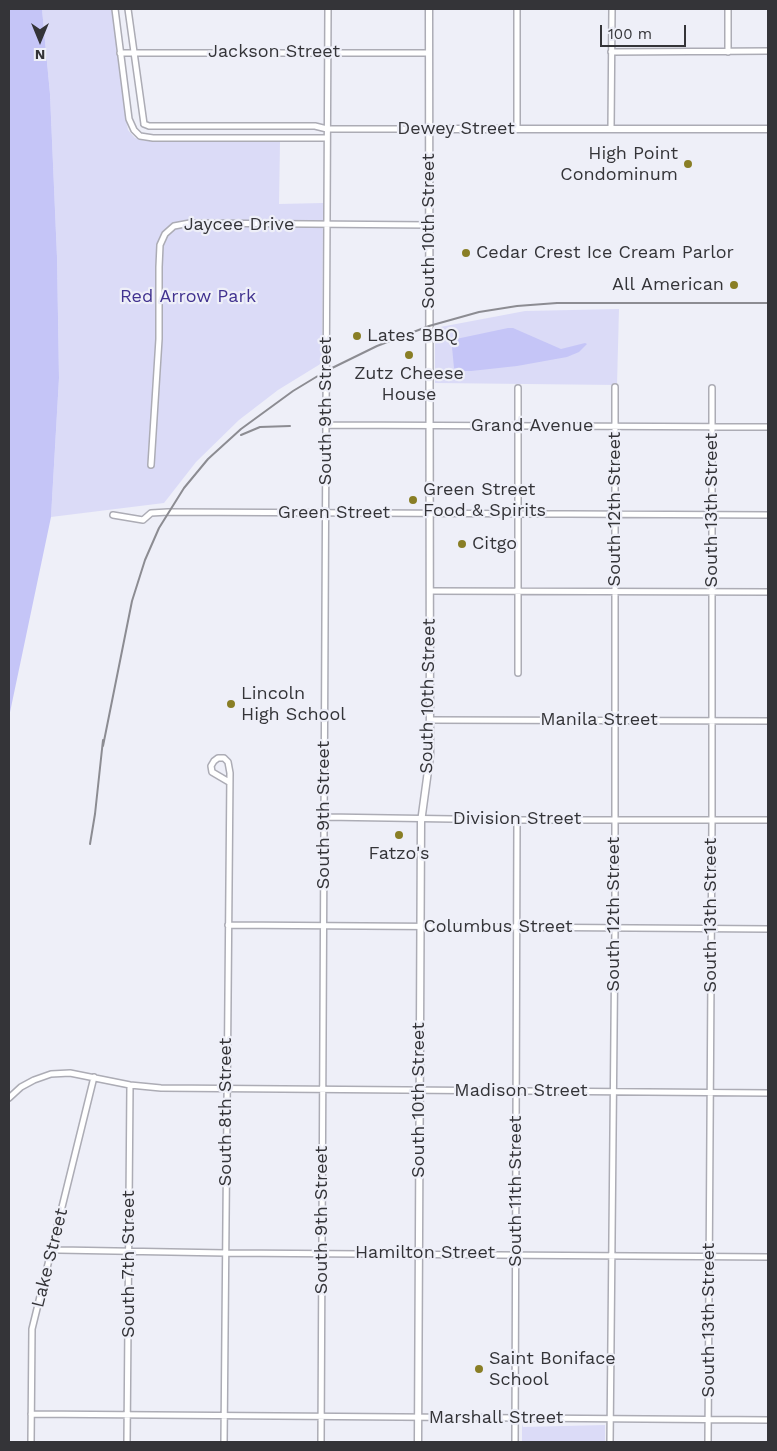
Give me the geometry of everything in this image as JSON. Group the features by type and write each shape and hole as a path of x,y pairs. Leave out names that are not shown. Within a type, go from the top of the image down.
{"street":[{"path":"115,9 129,120 134,130 140,136 153,138 327,138"},
{"path":"128,9 144,124 134,130"},
{"name":"South 9th Street","path":"321,1442 328,9"},
{"name":"South 10th Street","path":"418,1442 420,927 422,818 430,756 429,9"},
{"path":"517,9 517,129"},
{"path":"611,129 612,9"},
{"path":"728,9 728,52"},
{"path":"611,52 768,51"},
{"name":"Jackson Street","path":"120,53 429,53"},
{"name":"Dewey Street","path":"144,124 148,126 315,126 327,129 768,129"},
{"path":"232,126 232,138"},
{"name":"Jaycee Drive","path":"151,465 159,339 158,267 160,245 165,234 174,226 190,223 429,225"},
{"name":"South 12th Street","path":"610,1442 615,820 615,387"},
{"path":"518,388 518,673"},
{"name":"South 13th Street","path":"708,1442 712,820 712,388"},
{"name":"Grand Avenue","path":"326,425 768,427"},
{"name":"Green Street","path":"113,515 143,520 151,513 768,515"},
{"path":"430,591 768,592"},
{"name":"Manila Street","path":"430,720 768,721"},
{"name":"South 8th Street","path":"224,1442 230,773 228,762 224,758 218,758 211,766 212,772 229,782"},
{"name":"Division Street","path":"325,817 517,820 768,820"},
{"name":"South 11th Street","path":"515,1442 517,820"},
{"name":"Columbus Street","path":"228,925 768,929"},
{"name":"Madison Street","path":"9,1098 27,1083 47,1075 72,1073 130,1085 161,1088 768,1093"},
{"name":"Lake Street","path":"31,1442 32,1329 94,1077"},
{"name":"South 7th Street","path":"128,1442 130,1085"},
{"name":"Hamilton Street","path":"53,1249 226,1253 768,1257"},
{"name":"Marshall Street","path":"31,1414 768,1420"}],"green space":[{"name":"Red Arrow Park","path":"42,9 112,9 128,130 135,138 145,141 280,142 279,204 323,203 322,363 278,390 239,420 196,462 164,503 51,517 59,378 57,257 50,94"},
{"path":"619,309 617,385 435,383 435,328 525,311"},
{"path":"522,1424 523,1427 605,1425 605,1442 522,1442"}],"water":[{"path":"9,9 42,9 50,94 57,257 59,378 51,517 9,717"},
{"path":"513,328 561,349 587,344 579,352 567,357 517,366 471,371 461,371 454,368 452,347 456,339"}],"railway":[{"path":"103,746 132,601 145,560 159,528 184,488 208,459 241,429 293,391 326,371 377,346 429,326 479,312 517,306 557,303 768,303"},
{"path":"241,435 260,427 290,426"},
{"path":"90,844 103,740"}],"place":[{"name":"High Point Condominum","path":"688,164"},
{"name":"Cedar Crest Ice Cream Parlor","path":"466,253"},
{"name":"All American","path":"734,285"},
{"name":"Lates BBQ","path":"357,336"},
{"name":"Zutz Cheese House","path":"409,355"},
{"name":"Green Street Food & Spirits","path":"413,500"},
{"name":"Citgo","path":"462,544"},
{"name":"Lincoln High School","path":"231,704"},
{"name":"Fatzo's","path":"399,835"},
{"name":"Saint Boniface School","path":"479,1369"}]}
